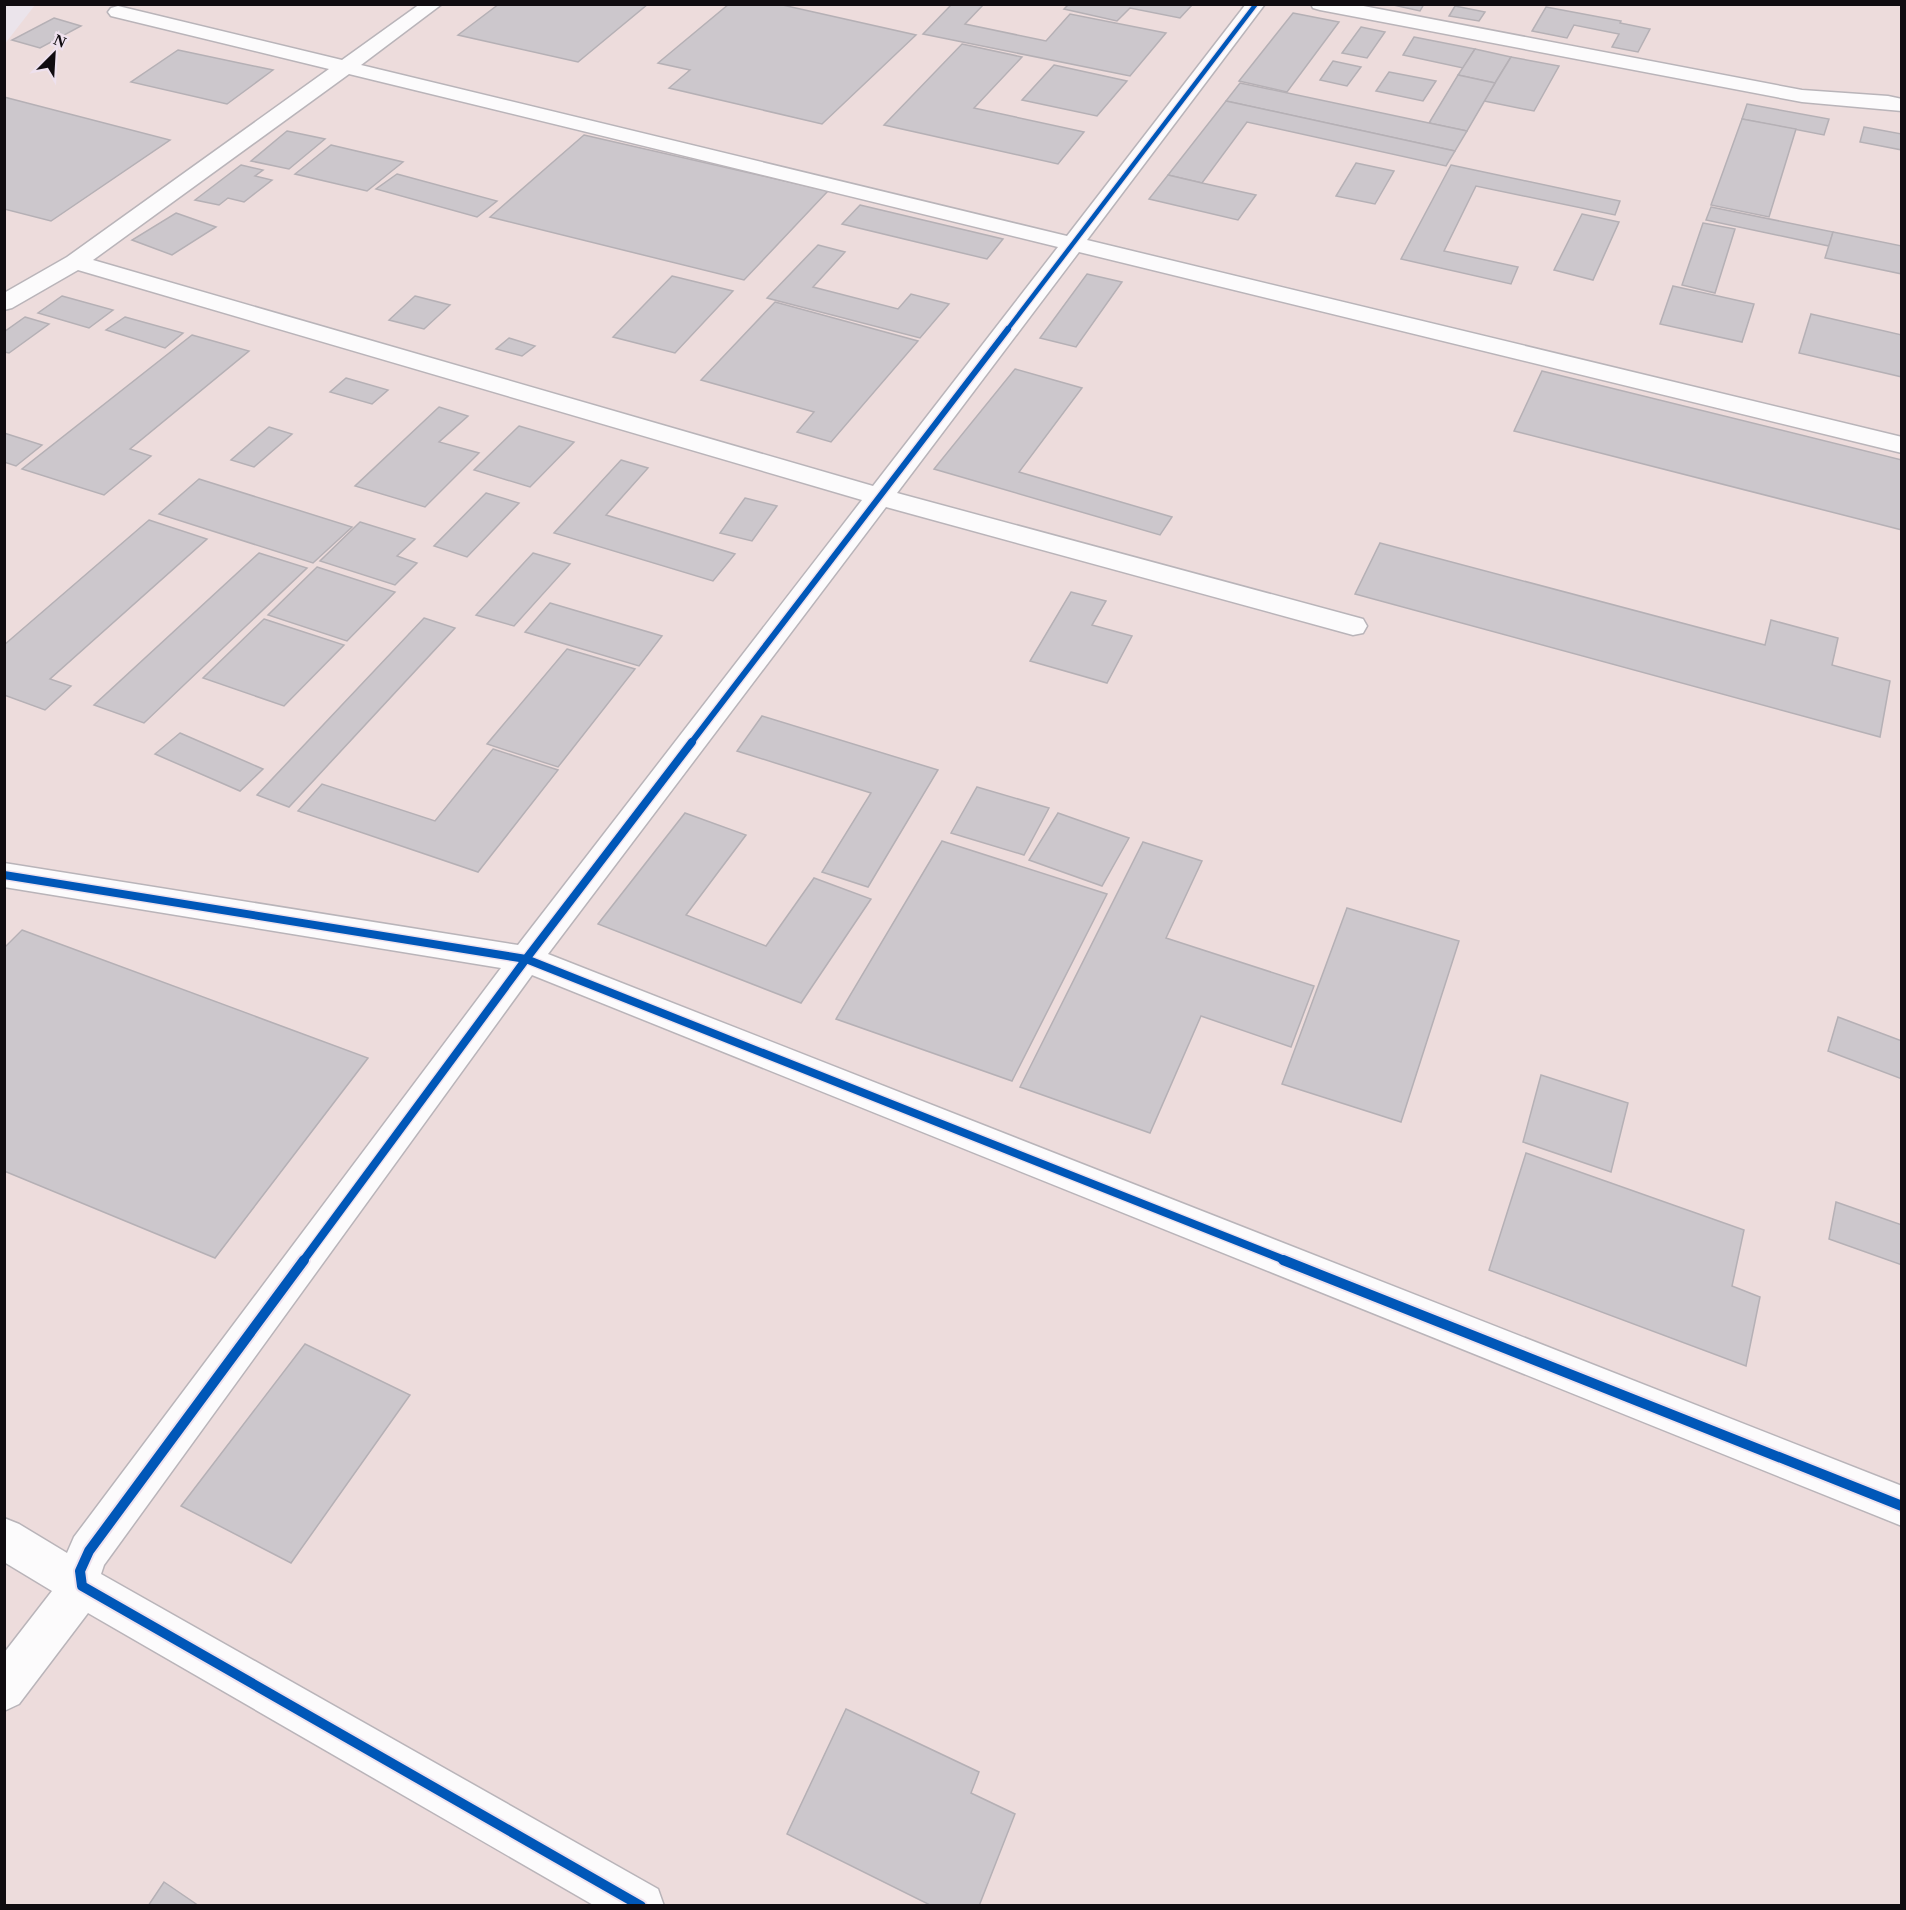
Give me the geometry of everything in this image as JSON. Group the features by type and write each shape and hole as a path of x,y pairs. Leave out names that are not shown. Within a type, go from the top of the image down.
{"street":[{"path":"4,303 75,262 433,4"},
{"path":"4,1689 82,1586 80,1571 89,1551 526,959 882,497 1072,243 1256,4"},
{"path":"1320,4 1802,96 1902,105"},
{"path":"118,12 1902,445"},
{"path":"75,262 882,497 1353,626"},
{"path":"4,875 526,959 1902,1506"},
{"path":"4,1538 82,1586 641,1905"}],"shaded area":[{"path":"35,5 1901,5 1901,1905 5,1905 4,45"}],"building":[{"path":"499,4 648,4 578,62 458,35"},
{"path":"729,4 778,4 916,35 822,124 669,88 690,70 658,63"},
{"path":"952,4 984,4 965,24 1046,41 1070,14 1166,33 1130,76 923,34"},
{"path":"1069,4 1193,4 1180,18 1130,8 1117,21 1064,9"},
{"path":"1389,4 1424,4 1420,11"},
{"path":"1455,6 1485,12 1479,21 1449,16"},
{"path":"1546,7 1621,21 1620,23 1650,29 1638,52 1612,47 1619,34 1574,25 1567,38 1532,31"},
{"path":"1293,13 1339,22 1287,92 1239,81"},
{"path":"54,18 81,26 40,48 12,40"},
{"path":"1361,27 1385,32 1367,58 1342,53"},
{"path":"1414,37 1475,49 1463,68 1403,55"},
{"path":"962,44 1022,57 974,108 1084,132 1058,164 884,125"},
{"path":"1475,49 1511,57 1495,83 1458,75"},
{"path":"178,50 273,70 227,104 131,82"},
{"path":"1511,57 1559,66 1534,111 1484,101"},
{"path":"1333,61 1361,67 1347,86 1320,80"},
{"path":"1054,65 1127,81 1097,116 1022,100"},
{"path":"1389,72 1436,81 1423,101 1376,91"},
{"path":"1458,75 1495,83 1467,131 1429,123"},
{"path":"1240,83 1467,131 1455,151 1226,101"},
{"path":"4,97 170,140 51,221 4,209"},
{"path":"1226,101 1455,151 1446,166 1247,122 1202,183 1168,175"},
{"path":"1747,104 1829,119 1824,135 1742,119"},
{"path":"1742,119 1796,129 1769,217 1711,205"},
{"path":"1864,127 1902,134 1902,150 1860,142"},
{"path":"287,131 325,139 289,169 251,161"},
{"path":"584,135 828,191 744,280 490,217"},
{"path":"331,145 403,162 367,191 295,174"},
{"path":"1356,163 1394,171 1375,204 1336,196"},
{"path":"241,165 263,170 255,176 272,180 244,202 228,198 219,205 195,200"},
{"path":"1451,165 1620,201 1615,215 1476,186 1444,251 1518,267 1511,284 1401,259"},
{"path":"397,174 497,201 477,217 376,189"},
{"path":"1168,175 1256,195 1238,220 1149,199"},
{"path":"860,205 1003,239 987,259 842,224"},
{"path":"1711,207 1833,232 1829,246 1706,220"},
{"path":"176,213 216,227 172,255 132,240"},
{"path":"1582,214 1619,222 1593,280 1554,270"},
{"path":"1703,223 1735,229 1715,293 1682,285"},
{"path":"1833,232 1902,246 1902,274 1825,258"},
{"path":"818,245 845,252 813,287 898,309 911,294 949,304 920,338 767,298"},
{"path":"1087,274 1122,282 1076,347 1040,338"},
{"path":"672,276 733,291 675,353 613,337"},
{"path":"1673,286 1754,304 1742,342 1660,324"},
{"path":"62,296 113,310 89,328 38,313"},
{"path":"415,296 450,305 424,329 389,320"},
{"path":"775,302 918,341 831,442 797,432 814,412 701,380"},
{"path":"1811,314 1902,335 1902,377 1799,353"},
{"path":"25,317 49,324 9,353 4,352 4,332"},
{"path":"125,317 183,333 165,348 106,330"},
{"path":"192,335 249,351 130,449 151,456 104,495 22,469"},
{"path":"509,338 535,346 522,356 496,349"},
{"path":"1015,369 1082,388 1019,472 1172,517 1160,535 934,469"},
{"path":"1542,371 1902,460 1902,530 1514,431"},
{"path":"346,378 388,390 372,404 330,392"},
{"path":"439,407 468,416 439,442 479,453 425,507 355,486"},
{"path":"519,426 574,442 530,487 474,470"},
{"path":"269,427 292,434 254,467 231,460"},
{"path":"4,433 42,445 16,466 4,462"},
{"path":"621,460 648,468 606,515 735,554 713,581 554,533"},
{"path":"199,479 352,527 313,563 159,514"},
{"path":"486,493 519,503 467,557 434,546"},
{"path":"745,498 777,506 752,541 720,533"},
{"path":"149,520 207,539 50,679 71,686 45,710 4,695 4,645"},
{"path":"360,522 415,539 397,556 417,563 395,585 320,561"},
{"path":"1380,543 1765,645 1771,620 1838,638 1832,665 1890,681 1880,737 1355,594"},
{"path":"259,553 307,568 144,723 94,705"},
{"path":"533,553 570,564 514,626 476,615"},
{"path":"317,567 395,592 347,641 268,615"},
{"path":"1071,592 1106,601 1092,625 1132,636 1107,683 1030,661"},
{"path":"550,603 662,636 639,666 525,632"},
{"path":"424,618 455,628 289,807 257,795"},
{"path":"264,619 344,645 284,706 203,678"},
{"path":"567,649 635,669 558,767 487,744"},
{"path":"762,716 938,770 868,887 822,872 871,793 737,751"},
{"path":"180,733 263,769 240,791 155,754"},
{"path":"493,749 558,770 478,872 298,811 322,784 435,821"},
{"path":"977,787 1049,808 1024,855 951,833"},
{"path":"685,813 746,835 686,915 766,946 814,878 871,899 801,1003 598,924"},
{"path":"1058,813 1129,838 1102,886 1029,860"},
{"path":"942,841 1107,894 1012,1081 836,1019"},
{"path":"1143,842 1202,861 1166,938 1314,986 1291,1047 1201,1016 1150,1133 1020,1087"},
{"path":"1347,908 1459,941 1401,1122 1282,1084"},
{"path":"22,930 368,1058 215,1258 4,1171 4,948"},
{"path":"1838,1017 1902,1041 1902,1079 1828,1051"},
{"path":"1541,1075 1628,1103 1611,1172 1523,1142"},
{"path":"1526,1153 1744,1230 1732,1286 1760,1297 1746,1366 1489,1270"},
{"path":"1836,1202 1902,1225 1902,1265 1829,1239"},
{"path":"305,1344 410,1395 291,1563 181,1506"},
{"path":"846,1709 979,1772 971,1793 1015,1814 979,1906 932,1906 787,1834"},
{"path":"164,1882 199,1906 148,1906"}],"cycle path":[{"path":"641,1906 82,1586 80,1571 89,1551 526,959 1256,4"},
{"path":"4,875 526,959 1902,1506"}]}
